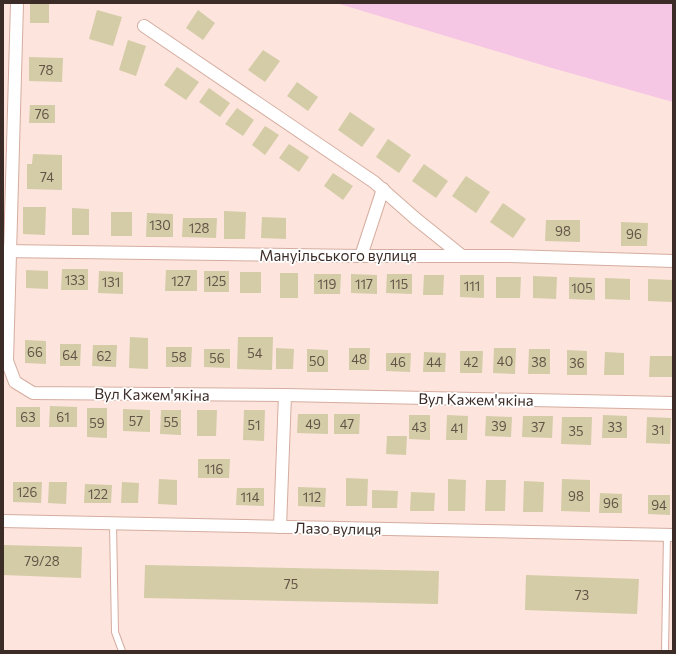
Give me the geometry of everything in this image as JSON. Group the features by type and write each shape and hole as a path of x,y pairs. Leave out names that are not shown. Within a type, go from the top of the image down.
{"street":[{"name":"Вул Кажем'якіна","path":"17,3 7,251 8,361 15,382 33,393 285,395 673,403"},
{"path":"144,26 368,177 416,220 462,256"},
{"path":"361,256 383,189"},
{"name":"Мануільського вулиця","path":"7,251 361,256 510,256 673,261"},
{"path":"280,527 285,395"},
{"name":"Лазо вулиця","path":"3,521 670,535"}],"lane":[{"path":"113,524 115,632 122,651"},
{"path":"665,651 670,535"}],"shaded area":[{"path":"336,3 673,3 673,102 552,68"}],"building":[{"path":"30,3 49,3 49,23 30,23"},
{"path":"97,10 122,17 113,46 89,39"},
{"path":"198,10 215,23 203,40 186,28"},
{"path":"128,40 146,46 136,76 119,70"},
{"path":"263,50 280,61 265,82 248,70"},
{"path":"29,57 63,58 62,82 29,81"},
{"path":"177,67 199,82 186,100 164,85"},
{"path":"297,82 318,97 308,111 287,96"},
{"path":"209,88 230,103 220,117 199,102"},
{"path":"30,105 55,105 55,123 29,123"},
{"path":"237,108 254,120 243,136 225,124"},
{"path":"350,112 375,129 362,147 338,130"},
{"path":"265,126 279,135 265,155 252,145"},
{"path":"388,139 411,155 399,173 376,157"},
{"path":"289,144 309,157 299,172 279,158"},
{"path":"33,154 62,155 62,190 27,189 27,164 32,164"},
{"path":"424,164 448,181 436,198 412,181"},
{"path":"333,173 353,186 343,200 324,186"},
{"path":"466,176 490,192 476,213 452,196"},
{"path":"503,203 526,219 513,238 490,222"},
{"path":"23,207 46,207 45,235 23,234"},
{"path":"72,208 89,209 89,235 72,235"},
{"path":"224,211 246,212 245,239 224,239"},
{"path":"111,212 132,212 132,236 111,236"},
{"path":"147,213 173,214 173,237 146,237"},
{"path":"262,217 286,218 286,239 261,238"},
{"path":"183,218 217,218 216,238 182,237"},
{"path":"546,220 580,220 580,242 545,241"},
{"path":"621,222 648,223 647,246 621,246"},
{"path":"62,269 88,269 88,290 61,290"},
{"path":"26,270 48,271 48,289 26,288"},
{"path":"166,270 197,270 197,291 165,291"},
{"path":"99,271 123,272 123,294 98,293"},
{"path":"204,271 229,271 229,292 204,292"},
{"path":"240,272 261,272 261,293 240,293"},
{"path":"280,273 298,273 298,298 280,298"},
{"path":"314,274 341,274 340,294 314,294"},
{"path":"351,274 377,275 377,294 351,293"},
{"path":"387,274 412,274 412,294 386,293"},
{"path":"424,275 444,275 443,295 423,295"},
{"path":"460,275 484,275 484,298 460,297"},
{"path":"533,276 557,277 556,299 533,298"},
{"path":"496,277 521,277 520,298 496,298"},
{"path":"569,277 595,278 595,300 569,299"},
{"path":"605,278 630,279 630,300 605,299"},
{"path":"648,279 673,280 673,302 648,301"},
{"path":"130,337 148,338 148,369 129,368"},
{"path":"238,337 273,337 272,370 237,369"},
{"path":"25,340 46,341 46,364 25,363"},
{"path":"60,344 81,344 80,366 60,366"},
{"path":"93,345 117,345 116,367 92,366"},
{"path":"166,347 192,347 191,367 166,367"},
{"path":"276,348 294,349 293,369 276,369"},
{"path":"349,348 370,348 369,370 349,370"},
{"path":"494,348 516,348 515,374 493,373"},
{"path":"204,349 230,349 230,368 204,367"},
{"path":"307,349 328,350 328,372 307,372"},
{"path":"529,349 550,349 550,374 528,374"},
{"path":"567,350 587,351 587,375 567,375"},
{"path":"460,351 483,351 482,373 460,373"},
{"path":"424,352 446,353 445,372 423,372"},
{"path":"605,352 624,353 624,375 604,375"},
{"path":"386,353 411,353 410,372 386,371"},
{"path":"650,356 673,356 673,377 649,377"},
{"path":"50,406 77,407 77,427 49,427"},
{"path":"16,407 40,407 40,427 16,427"},
{"path":"87,408 107,408 107,438 87,437"},
{"path":"123,409 150,410 150,432 123,431"},
{"path":"161,410 181,410 181,435 160,434"},
{"path":"197,410 217,410 216,436 197,436"},
{"path":"244,410 265,410 264,441 243,440"},
{"path":"298,414 328,414 328,434 297,433"},
{"path":"334,414 360,414 359,434 334,434"},
{"path":"409,415 430,415 430,440 409,439"},
{"path":"447,415 468,416 467,440 446,440"},
{"path":"603,415 627,416 627,438 602,438"},
{"path":"486,416 512,417 511,437 485,436"},
{"path":"523,416 553,416 552,438 522,437"},
{"path":"562,417 592,417 591,445 561,444"},
{"path":"647,417 671,418 670,444 646,443"},
{"path":"387,436 407,436 406,455 386,454"},
{"path":"198,459 230,459 229,478 198,478"},
{"path":"346,478 368,479 367,506 346,506"},
{"path":"159,479 177,480 177,505 158,504"},
{"path":"448,479 466,480 465,511 448,511"},
{"path":"562,479 590,480 590,512 561,511"},
{"path":"486,480 506,480 505,511 485,511"},
{"path":"524,481 544,482 543,512 523,512"},
{"path":"13,482 42,482 41,503 13,502"},
{"path":"49,482 67,482 66,504 48,503"},
{"path":"122,482 139,483 138,503 121,503"},
{"path":"85,484 112,485 111,503 84,503"},
{"path":"298,487 326,488 325,507 298,506"},
{"path":"237,488 264,488 264,506 236,505"},
{"path":"372,490 398,491 397,508 372,508"},
{"path":"411,492 435,493 434,511 410,511"},
{"path":"600,493 622,494 622,513 599,513"},
{"path":"648,495 670,495 670,515 648,514"},
{"path":"3,545 82,547 81,578 3,575"},
{"path":"145,565 439,571 438,604 144,598"},
{"path":"526,575 639,579 637,614 525,610"}]}
